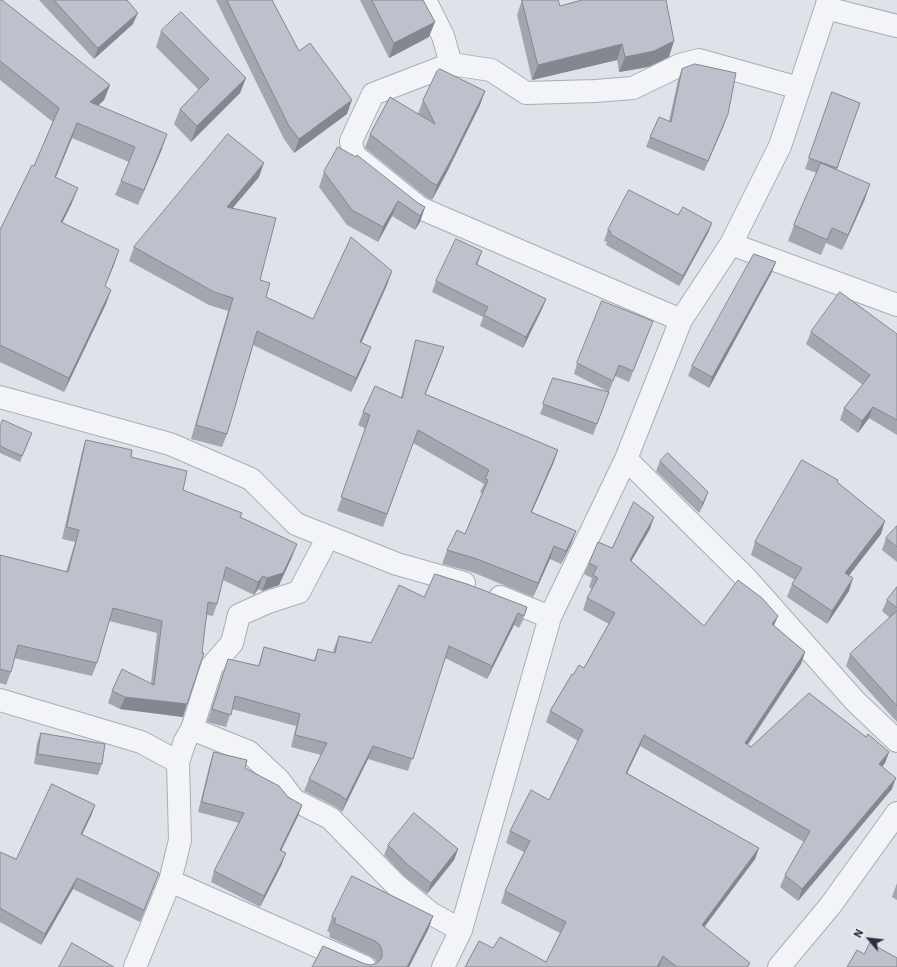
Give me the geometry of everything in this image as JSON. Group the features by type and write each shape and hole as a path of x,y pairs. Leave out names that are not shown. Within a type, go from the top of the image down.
{"street":[{"path":"425,0 443,36 451,64"},
{"path":"443,967 461,930 550,617 626,459 681,320 731,244 780,146 827,4 897,26"},
{"path":"681,320 420,208 354,155 351,141 373,94 451,64 491,70 526,93 595,91 633,88 680,65 698,60 800,88"},
{"path":"731,244 897,305"},
{"path":"0,397 170,444 251,479 296,524 397,564 467,584 550,617"},
{"path":"626,459 746,578 856,701 897,741"},
{"path":"137,964 170,881 180,840 178,762 185,741 192,728 212,666 232,643 239,615 268,602 299,592 328,537"},
{"path":"0,700 141,742 178,762"},
{"path":"192,728 249,752 279,780 294,800 330,818 396,885 432,914 461,930"},
{"path":"779,967 830,906 897,813"},
{"path":"170,881 365,967"}],"building":[{"path":"0,0 2,0 110,85 90,102 167,134 144,190 121,181 135,147 77,123 55,177 78,188 61,222 119,250 105,286 111,290 69,378 0,345 0,230 32,165 34,166 59,108 0,61"},
{"path":"54,0 127,0 138,13 98,48"},
{"path":"227,0 272,0 299,51 310,43 352,100 299,139 289,126"},
{"path":"372,0 423,0 435,22 394,43"},
{"path":"522,0 558,0 560,6 582,0 666,0 674,41 654,51 625,57 622,44 538,65"},
{"path":"181,12 246,78 197,126 180,109 209,79 161,31"},
{"path":"695,64 736,73 728,114 708,161 650,137 659,117 671,122 682,69"},
{"path":"440,69 485,91 437,185 432,183 370,134 390,97 435,124 423,100 437,71"},
{"path":"832,92 860,103 837,168 809,158"},
{"path":"228,134 264,163 227,207 276,218 260,280 270,283 266,297 313,319 351,237 392,271 360,342 371,347 356,378 257,331 227,434 196,425 233,298 214,292 134,247"},
{"path":"338,147 356,157 357,155 425,207 420,216 398,201 383,227 352,210 324,172"},
{"path":"821,163 870,184 848,235 832,228 827,240 794,225"},
{"path":"629,190 678,215 683,207 712,223 683,276 610,234 611,232 608,230"},
{"path":"456,239 482,251 476,264 546,299 526,337 484,315 488,307 436,281"},
{"path":"754,254 776,262 712,377 692,366"},
{"path":"840,292 897,334 897,420 873,407 862,421 844,408 870,375 811,332"},
{"path":"602,301 653,321 633,371 619,365 613,381 577,363"},
{"path":"416,340 444,347 425,394 558,450 531,512 576,531 566,551 554,546 538,583 477,559 447,550 457,530 465,534 488,480 485,479 489,470 418,430 387,514 341,497 370,415 363,412 375,386 402,398"},
{"path":"553,378 609,392 597,424 543,404"},
{"path":"3,420 32,433 22,456 0,446 0,426"},
{"path":"86,440 132,450 131,457 187,471 183,490 242,513 240,517 297,544 283,573 267,578 263,576 258,582 226,567 217,604 208,602 202,653 204,653 187,704 125,697 112,691 122,669 154,685 162,621 113,608 97,663 18,645 11,672 0,669 0,555 68,572 79,530 67,527"},
{"path":"668,453 708,492 703,503 660,461"},
{"path":"802,460 838,480 837,482 885,521 845,573 853,578 832,611 792,584 802,568 755,542"},
{"path":"634,502 654,517 630,560 704,626 738,580 762,598 778,616 772,624 805,652 745,743 751,747 809,693 866,737 868,734 889,752 879,764 896,778 802,889 785,875 810,831 644,735 626,773 759,848 702,925 750,963 747,967 677,967 663,956 657,967 465,967 479,941 493,948 500,937 546,962 566,922 505,891 530,841 510,831 531,790 549,800 583,730 550,711 579,665 584,668 615,613 587,598 598,578 593,575 597,567 589,563 598,542 612,548"},
{"path":"897,526 897,547 886,538"},
{"path":"435,574 467,584 527,607 524,616 518,613 492,666 449,646 413,759 373,746 346,800 340,795 309,779 327,743 295,735 300,714 235,696 231,715 212,709 228,659 259,666 264,647 315,661 318,649 335,653 339,636 371,643 399,585 424,597"},
{"path":"897,587 897,608 887,600"},
{"path":"897,611 897,706 850,654"},
{"path":"41,733 105,744 102,764 38,754"},
{"path":"214,752 247,760 245,768 279,786 288,797 302,805 280,850 286,853 264,896 214,871 244,813 202,802"},
{"path":"52,784 95,805 81,834 159,873 144,910 77,878 45,934 0,908 0,852 16,859"},
{"path":"414,813 458,849 431,883 408,865 388,845"},
{"path":"352,876 433,916 407,967 312,967 323,946 365,964 371,965 377,963 382,958 380,945 375,941 334,923 336,919 332,917"},
{"path":"72,943 114,967 59,967"},
{"path":"870,943 897,958 897,967 847,967 857,950 864,954"}]}
